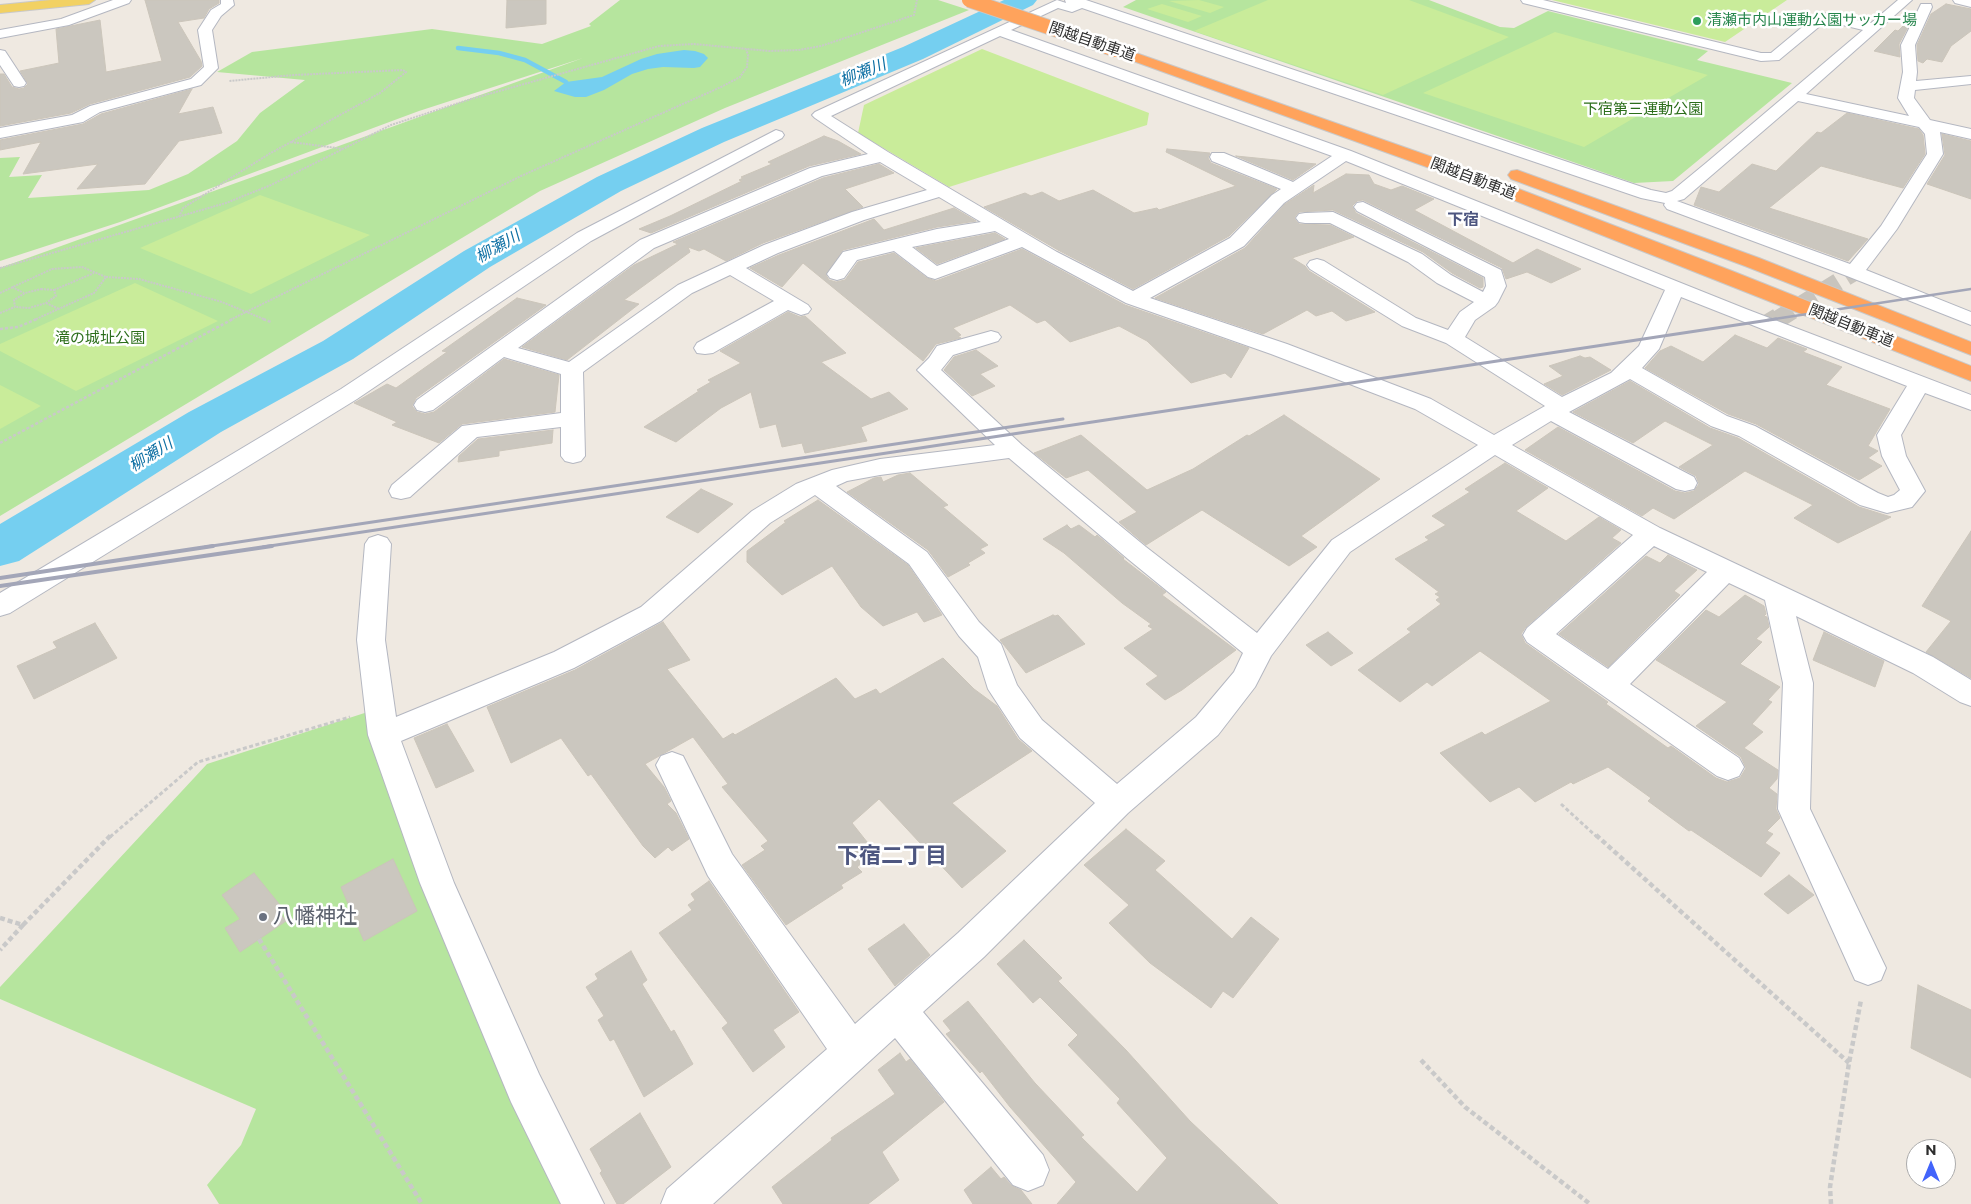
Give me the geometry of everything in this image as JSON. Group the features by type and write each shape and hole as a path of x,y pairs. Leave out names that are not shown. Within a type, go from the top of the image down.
{"highway":[{"name":"関越自動車道","path":"969,0 1297,113 1475,179 1725,274 1971,374"},
{"name":"関越自動車道","path":"1020,3 1075,22"},
{"name":"関越自動車道","path":"1130,40 1260,84"},
{"name":"関越自動車道","path":"1506,170 1742,259 1971,349"}],"main road":[{"path":"0,10 89,0"}],"street":[{"path":"0,34 64,22 124,0"},
{"path":"0,133 77,119 95,109 196,82 211,68 205,30 216,13 228,5 227,0"},
{"path":"1527,0 1761,57 1774,57 1823,17 1874,28"},
{"path":"1959,0 1971,3"},
{"path":"1854,272 1888,229 1935,154 1933,134 1910,106 1906,98 1910,72 1908,45 1932,3 1905,1 1678,195 1666,198 1655,197 1111,6 1075,1 1072,8 1057,4 820,115 882,156 998,225 1133,298 1279,349 1423,404 1651,534 1923,665 1971,694"},
{"path":"1000,31 1345,155 1971,403"},
{"path":"0,54 19,83"},
{"path":"1909,86 1971,80"},
{"path":"1796,96 1971,134"},
{"path":"0,606 349,394 584,237 776,135"},
{"path":"1133,298 1236,242 1278,199 1345,155"},
{"path":"425,405 647,244 816,172 882,156"},
{"path":"1218,156 1293,188"},
{"path":"572,370 685,289 771,249 858,216 940,190"},
{"path":"1673,205 1854,272 1971,319"},
{"path":"1363,207 1494,274 1496,286 1488,302 1467,316 1453,339"},
{"path":"1304,218 1333,217 1415,258 1444,279 1488,302"},
{"path":"838,274 850,256 899,246 937,235 998,225"},
{"path":"899,246 935,273 1024,240"},
{"path":"1317,265 1409,322 1453,339 1556,410 1685,483"},
{"path":"705,348 796,306 732,268"},
{"path":"682,1204 971,945 1117,803 1208,726 1245,679 1260,650 1341,546 1494,445 1556,410 1619,378 1648,349 1676,287"},
{"path":"991,337 945,351 937,363 928,370 1014,450 1137,553 1260,650"},
{"path":"502,350 572,370"},
{"path":"572,370 573,456"},
{"path":"1628,370 1719,421 1747,431 1869,499 1887,505 1903,501 1913,492 1894,456 1889,435 1920,382"},
{"path":"401,491 470,431 572,419"},
{"path":"381,722 564,660 651,614 761,518 817,485 841,475 880,467 1014,450"},
{"path":"817,485 918,558 969,629 991,652 1003,689 1031,729 1117,803"},
{"path":"1651,534 1537,635 1728,766"},
{"path":"378,544 371,640 381,722 437,884 525,1088 583,1204"},
{"path":"1610,685 1726,570"},
{"path":"1777,595 1798,683 1794,809 1868,968"},
{"path":"672,765 720,866 851,1051"},
{"path":"898,1010 1028,1170"}],"path":[{"path":"0,268 226,203 262,188 391,125 471,99 659,46 694,44 799,50 821,46 914,15 917,0"},
{"path":"0,443 246,312 521,176 740,77 747,67 748,55 746,48"},
{"path":"179,217 183,208 291,142 380,93 406,72 403,70 294,75 184,85"},
{"path":"291,142 344,149"},
{"path":"0,293 52,270 82,267 106,278 139,279 222,302 271,322"},
{"path":"16,306 14,300 25,293 41,289 54,290 94,272"},
{"path":"0,329 18,327 94,293 106,278"},
{"path":"12,288 25,293"},
{"path":"0,313 16,306 29,308 46,303 56,296 54,290"},
{"path":"46,303 59,309"},
{"path":"0,950 106,840 198,762 381,722"},
{"path":"1561,804 1849,1063"},
{"path":"0,918 23,924"},
{"path":"259,938 422,1204"},
{"path":"1831,1204 1830,1187 1849,1063 1868,968"},
{"path":"1421,1060 1466,1107 1590,1204"}],"green space":[{"name":"滝の城址公園","path":"620,0 938,0 969,10 725,108 540,191 0,516 0,268 583,58 419,111 120,222 0,261 0,158 20,157 9,177 42,175 28,198 149,190 188,174 237,141 260,113 305,80 217,72 252,52 432,29 542,44 591,26 589,24"},
{"name":"下宿第三運動公園","path":"1136,0 1429,0 1500,27 1514,28 1548,11 1708,51 1697,60 1792,83 1673,181 1634,183 1123,7"},
{"path":"1199,0 1224,7 1210,13 1169,1"},
{"path":"1268,0 1409,0 1509,37 1383,95 1194,31"},
{"name":"清瀬市内山運動公園サッカー場","path":"1552,0 1787,0 1725,42"},
{"path":"1162,4 1202,16 1188,22 1147,9"},
{"path":"1555,32 1708,75 1584,147 1423,93"},
{"path":"982,49 1149,113 1147,125 949,187 858,133 864,105"},
{"path":"260,195 370,235 251,294 140,248"},
{"path":"135,283 218,321 76,391 0,351 0,344"},
{"path":"0,385 41,406 0,429"},
{"path":"380,708 583,1204 219,1204 207,1185 241,1145 256,1109 0,999 0,987 207,764"}],"water":[{"path":"684,50 704,54 708,58 700,67 663,67 632,74 604,90 586,97 575,97 554,91 566,82 602,77 641,59 657,54"}],"pier":[{"path":"998,0 1036,0 1042,2 1002,21 975,11"}],"building":[{"path":"145,0 219,0 219,3 209,9 204,18 178,22 201,61 202,66 190,77 90,104 71,113 0,126 0,74 4,74 12,87 19,89 24,88 28,84 20,71 59,63 56,29 100,20 106,72 162,61"},
{"path":"507,0 546,0 546,24 506,28"},
{"path":"1946,4 1971,9 1971,31 1951,46 1942,62 1927,59 1923,63 1918,61 1917,45 1931,14"},
{"path":"1903,26 1908,27 1899,44 1900,57 1874,51 1895,30 1898,31"},
{"path":"192,89 178,114 213,107 222,133 179,141 145,184 77,189 98,164 23,174 41,142 0,150 0,140 83,124 101,114"},
{"path":"1847,113 1919,129 1923,135 1925,154 1903,188 1821,166 1769,208 1868,239 1848,261 1694,205 1701,187 1719,192 1752,164 1776,171 1817,132 1821,133"},
{"path":"1942,134 1971,141 1971,199 1927,184 1945,155"},
{"path":"824,136 838,141 861,154 809,166 651,233 639,229 742,181 739,180 743,178 741,177 772,164 768,162"},
{"path":"1167,149 1210,153 1208,158 1211,163 1277,189 1229,236 1133,289 1058,250 984,207 1025,193 1031,196 1042,192 1059,201 1093,190 1134,213 1157,208 1159,210 1236,186 1166,152"},
{"path":"1236,156 1316,164 1293,180"},
{"path":"879,164 894,173 845,189 863,207 763,243 726,261 704,249 699,251 688,247 690,252 624,300 639,304 567,360 522,347 634,265 678,244 673,242 823,178"},
{"path":"1346,174 1369,175 1374,184 1391,190 1402,186 1434,199 1414,210 1513,263 1537,249 1581,269 1551,283 1527,272 1506,279 1502,268 1363,200 1357,201 1352,206 1356,213 1483,278 1483,287 1480,288 1452,273 1423,252 1333,210 1299,212 1294,218 1299,224 1330,225 1354,237 1292,258 1305,266 1309,271 1375,312 1346,321 1332,311 1316,316 1307,310 1263,334 1155,298 1245,248 1285,204 1314,185 1313,193"},
{"path":"954,208 976,221 937,227 843,250 826,275 829,280 836,282 845,280 858,262 894,253 927,278 936,281 1022,249 1125,305 1249,348 1231,378 1225,373 1191,383 1147,341 1119,326 1070,342 1045,320 1037,323 1010,305 953,328 961,335 958,336 961,338 936,344 923,361 803,263 782,287 750,268 874,219 884,230"},
{"path":"995,233 1005,239 937,264 916,248"},
{"path":"517,298 546,305 416,398 412,406 417,412 425,414 434,412 504,359 559,375 555,412 462,424 439,443 392,425 397,422 354,403 387,384 396,388 447,352 442,351"},
{"path":"788,312 800,317 805,316 846,353 821,362 871,399 889,392 908,409 861,427 867,441 805,453 802,443 782,447 776,424 760,428 751,392 721,408 676,442 644,427 711,382 708,380 741,363 720,351"},
{"path":"1735,335 1767,348 1778,338 1807,349 1803,352 1842,367 1826,385 1890,409 1868,446 1878,451 1868,458 1882,466 1859,480 1756,424 1728,414 1645,368 1660,351 1671,346 1703,362"},
{"path":"976,350 998,366 980,374 995,386 972,396 944,370 954,357"},
{"path":"1580,356 1590,357 1611,370 1562,395 1544,384 1563,376 1549,366"},
{"path":"1630,381 1710,428 1738,438 1859,507 1891,517 1838,543 1794,518 1813,505 1745,471 1674,519 1653,508 1642,516 1525,450 1558,427 1675,491 1685,493 1694,491 1699,484 1696,476 1679,467 1713,445 1665,421 1633,443 1573,412"},
{"path":"1284,415 1380,479 1301,536 1317,547 1289,566 1202,510 1146,545 1119,522 1137,512 1088,470 1066,478 1034,453 1081,435 1147,490 1193,469 1247,435 1249,436"},
{"path":"553,430 552,443 499,451 499,456 458,462 459,456 478,439"},
{"path":"1505,463 1548,488 1516,511 1566,541 1599,517 1621,530 1612,538 1621,543 1526,627 1521,634 1525,643 1608,702 1606,704 1668,748 1671,746 1716,778 1727,782 1740,778 1746,768 1741,757 1696,726 1727,702 1656,660 1706,610 1719,617 1745,595 1764,606 1766,614 1764,616 1767,617 1769,627 1756,639 1762,642 1740,664 1780,687 1768,700 1772,702 1752,724 1763,732 1744,748 1778,770 1777,779 1769,788 1777,794 1776,809 1780,818 1767,831 1773,834 1765,843 1780,853 1761,877 1691,830 1689,831 1648,801 1651,798 1608,767 1573,784 1571,782 1535,802 1519,787 1490,802 1440,753 1482,732 1485,735 1551,701 1480,651 1432,686 1427,682 1400,702 1358,670 1411,632 1407,629 1441,604 1436,600 1440,597 1435,594 1439,592 1395,559 1429,540 1425,537 1446,525 1432,516 1470,492 1465,489"},
{"path":"910,473 948,505 943,507 988,545 980,549 985,553 968,563 970,565 948,577 928,550 847,492 874,478 881,477 883,482 898,475"},
{"path":"701,489 733,504 698,533 666,517"},
{"path":"818,500 908,565 942,615 924,622 917,612 883,626 861,607 832,566 782,595 747,562 747,551 786,522 784,521"},
{"path":"1067,525 1071,529 1079,525 1095,537 1097,535 1123,559 1166,592 1162,595 1236,650 1182,690 1165,700 1146,684 1158,676 1124,648 1153,629 1148,626 1151,624 1122,603 1064,553 1043,539"},
{"path":"1971,531 1971,678 1926,652 1951,621 1922,606"},
{"path":"1668,555 1697,570 1674,591 1680,595 1608,667 1559,634 1646,556 1660,563"},
{"path":"1053,615 1058,615 1085,644 1026,673 1000,640"},
{"path":"663,622 690,660 667,669 723,739 733,733 735,735 836,678 855,699 876,689 880,694 943,658 974,689 997,706 1018,739 1032,751 952,803 1006,851 962,888 879,799 852,823 875,852 857,867 862,872 841,885 843,888 786,925 742,865 765,850 761,846 768,841 722,787 728,784 693,737 645,764 664,787 671,801 667,804 676,813 689,839 672,851 668,847 655,858 643,846 591,774 588,776 561,738 511,763 487,707 575,670"},
{"path":"95,623 117,658 34,699 17,666 57,648 53,642"},
{"path":"1328,632 1353,653 1331,666 1306,645"},
{"path":"1824,632 1884,661 1875,687 1813,660"},
{"path":"447,724 474,771 436,788 414,738"},
{"path":"1126,829 1165,861 1155,870 1232,939 1251,917 1279,939 1233,998 1223,991 1211,1008 1150,963 1109,923 1129,905 1084,865"},
{"path":"393,859 417,911 364,941 341,887"},
{"path":"254,873 284,910 280,913 286,921 240,952 225,928 240,919 222,895"},
{"path":"1789,875 1814,895 1788,914 1764,894"},
{"path":"709,881 799,1012 773,1030 785,1047 753,1072 722,1028 728,1023 659,933 692,910 688,905 695,900 691,894"},
{"path":"904,924 930,955 895,986 868,949"},
{"path":"1024,940 1062,978 1058,981 1126,1050 1190,1121 1278,1204 1057,1204 1076,1182 1010,1107 982,1071 980,1073 946,1034 951,1031 943,1021 968,1001 1035,1083 1084,1135 1081,1137 1137,1192 1167,1158 1117,1103 1120,1099 1068,1045 1078,1035 1040,997 1033,1003 997,964"},
{"path":"631,951 647,980 642,984 671,1032 674,1030 693,1064 644,1097 614,1039 610,1041 598,1020 604,1016 586,987 598,979 595,974"},
{"path":"1918,985 1971,1010 1971,1078 1911,1048"},
{"path":"900,1053 906,1062 910,1059 944,1102 882,1152 899,1180 868,1204 783,1204 772,1187 832,1140 831,1138 895,1094 878,1070"},
{"path":"640,1113 671,1167 623,1204 617,1204 600,1173 602,1171 590,1149"},
{"path":"991,1167 1001,1179 1004,1177 1012,1186 1021,1190 1032,1204 973,1204 964,1190"}],"waterway":[{"name":"柳瀬川","path":"0,548 205,422 338,350 477,259 609,184 713,135 913,53 1024,0"},
{"path":"458,48 499,53 525,60 566,82"}],"tunnel":[{"path":"1777,320 1854,272"},
{"path":"1769,325 1779,319"}],"railway":[{"path":"1768,320 1971,289"},
{"path":"263,547 1776,319"},
{"path":"205,547 1063,419"},
{"path":"0,578 213,546"},
{"path":"0,586 272,546"}],"place":[{"name":"清瀬市内山運動公園サッカー場","path":"1697,21"},
{"name":"八幡神社","path":"263,917"}],"district":[{"name":"下宿","path":"1463,220"},
{"name":"下宿二丁目","path":"892,857"}]}
